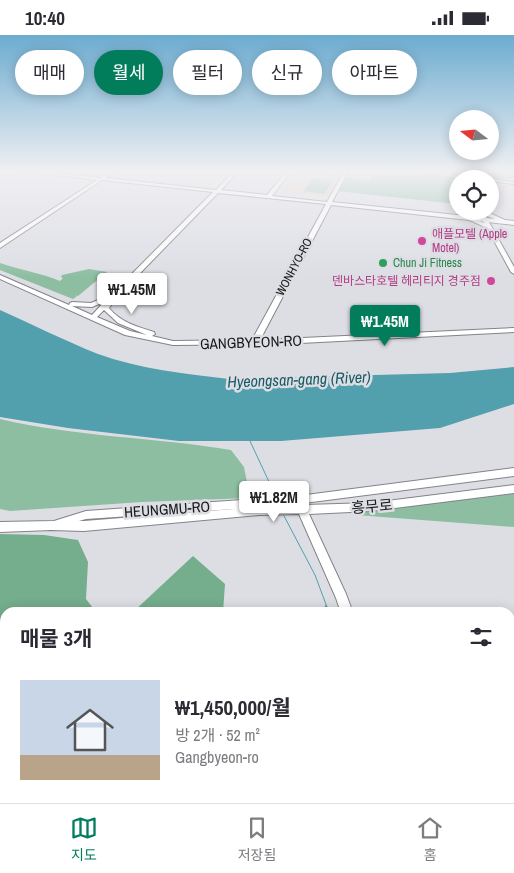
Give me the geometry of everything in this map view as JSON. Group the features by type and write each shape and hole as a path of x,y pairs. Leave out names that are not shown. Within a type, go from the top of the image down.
{"street":[{"path":"0,246 61,206"},
{"path":"92,315 201,206"},
{"name":"WONHYO-RO","path":"256,340 327,206"},
{"path":"356,206 449,215"},
{"path":"499,219 505,221"},
{"path":"475,220 490,227"},
{"path":"486,220 514,272"},
{"path":"495,220 514,223"},
{"path":"490,227 505,221"},
{"name":"GANGBYEON-RO","path":"0,276 72,304 128,333 184,343 514,326"},
{"name":"GANGBYEON-RO","path":"0,276 132,331 153,335 161,339"},
{"path":"72,304 92,305 101,303 112,296"},
{"path":"112,296 106,308 110,315 125,324 153,335"},
{"path":"344,607 333,576 300,504 514,472"},
{"name":"흥무로","path":"0,527 84,526 300,504 371,507 514,489"}],"green space":[{"path":"0,263 60,281 63,278 61,277 62,275 89,269 107,272 78,296 75,295 77,296 73,299 0,270"},
{"path":"0,419 57,430 231,450 244,467 250,498 142,502 10,511 0,509"},
{"path":"514,493 514,527 356,515 353,513"},
{"path":"0,534 44,535 78,540 88,562 86,599 92,607 0,607"},
{"path":"193,556 225,584 223,607 138,607"}],"water":[{"name":"Hyeongsan-gang (River)","path":"0,310 98,354 130,364 229,379 450,373 514,367 514,404 440,428 281,441 179,441 68,428 0,417"}],"waterway":[{"path":"250,441 277,499"},
{"path":"283,514 315,575 327,607"}],"place":[{"name":"애플모텔 (Apple Motel)","path":"422,241"},
{"name":"Chun Ji Fitness","path":"383,263"},
{"name":"덴바스타호텔 헤리티지 경주점","path":"491,281"}]}
